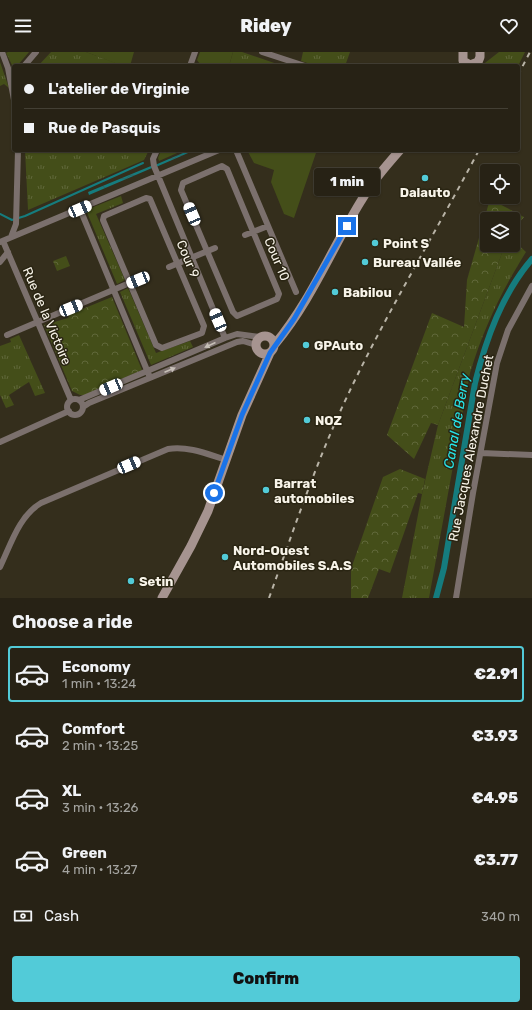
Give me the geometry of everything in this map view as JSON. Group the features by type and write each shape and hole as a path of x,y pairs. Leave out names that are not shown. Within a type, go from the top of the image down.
{"main road":[{"path":"474,64 480,59 482,53"},
{"path":"259,345 272,340 288,328 362,200 398,152"},
{"path":"162,598 191,546 208,511 242,415 270,353 274,349 272,340"},
{"path":"259,345 265,354 270,353"},
{"path":"259,345 261,368 259,380"}],"street":[{"path":"2,52 12,78"},
{"path":"26,64 36,52"},
{"path":"191,64 195,52"},
{"path":"262,52 299,64"},
{"path":"11,237 16,219 18,202 18,152"},
{"path":"156,152 153,163 157,176 225,338"},
{"path":"1,242 214,152"},
{"path":"237,152 296,292"},
{"name":"Cour 10","path":"222,166 227,169 253,231 279,294 277,299 237,316 235,315 207,251 181,186 183,183 222,166"},
{"name":"Cour 9","path":"146,198 150,199 178,263 204,329 202,333 182,342 162,348 156,345 103,218 146,198"},
{"path":"80,209 149,375"},
{"path":"245,235 268,226"},
{"name":"Rue de la Victoire","path":"1,242 8,252 71,400"},
{"path":"169,266 215,248"},
{"path":"0,262 8,252"},
{"path":"7,335 146,276"},
{"name":"Rue Jacques Alexandre Duchet","path":"456,598 493,382 503,345 516,314 532,286"},
{"path":"69,411 74,414 79,414 83,407 225,338 237,334 259,345"},
{"path":"69,411 68,404 71,400 79,400 236,342 242,341 259,345"},
{"path":"79,400 83,407"},
{"path":"0,442 69,411"},
{"path":"0,567 21,523 30,510 42,503 168,449 180,447 195,449 226,460"},
{"path":"481,453 532,455"}],"green space":[{"path":"29,52 19,64 12,65 6,53"},
{"path":"51,52 86,52 119,64 40,64"},
{"path":"86,52 134,52 131,64 118,64"},
{"path":"200,52 233,52 230,64 200,64 197,60"},
{"path":"233,52 242,52 277,64 230,64"},
{"path":"303,52 350,52 346,64 311,64 301,61"},
{"path":"499,52 525,52 519,64 484,64"},
{"path":"0,62 9,88 4,84 0,86"},
{"path":"25,152 148,152 144,160 28,210"},
{"path":"160,152 179,152 159,161 158,158"},
{"path":"248,152 316,152 294,218 284,214 271,182 274,170 254,163"},
{"path":"121,196 123,203 96,214 125,280 117,284 86,210"},
{"path":"489,204 499,204 515,212 486,212"},
{"path":"520,215 524,217 520,222"},
{"path":"480,234 480,252 502,252 438,425 431,423 414,459 387,435 432,313 464,327 467,280"},
{"path":"520,246 526,252 509,281 487,325 470,373 429,598 402,598 422,494 438,425 502,252 520,252"},
{"path":"66,256 70,266 57,271 53,261"},
{"path":"128,288 156,353 190,341 193,347 151,365 120,292"},
{"path":"112,297 142,370 85,395 80,395 72,391 44,325 68,318 70,314"},
{"path":"19,335 45,393 35,396 29,382 9,395 14,405 6,408 0,395 0,346 11,342 10,339"},
{"path":"400,469 425,479 422,494 418,493 390,573 379,569 368,598 351,598 351,569 383,477"}],"water":[{"path":"185,152 190,152 156,167 155,165"},
{"path":"151,166 152,168 89,195 88,192"}],"waterway":[{"path":"0,214 12,220 25,216 143,163"},
{"name":"Canal de Berry","path":"436,598 444,568 479,366 496,318 512,287 532,259"}],"railway":[{"path":"520,71 530,52"},
{"path":"269,598 314,474 345,401 393,306 478,152"}],"place":[{"name":"Dalauto","path":"425,178"},
{"name":"Point S","path":"375,243"},
{"name":"Bureau Vallée","path":"365,262"},
{"name":"Babilou","path":"335,292"},
{"name":"GPAuto","path":"306,345"},
{"name":"NOZ","path":"307,420"},
{"name":"Barrat automobiles","path":"266,490"},
{"name":"Nord-Ouest Automobiles S.A.S","path":"225,557"},
{"name":"Setin","path":"131,581"}],"route":[{"path":"214,493 242,415 270,353 294,319 347,226"}]}
